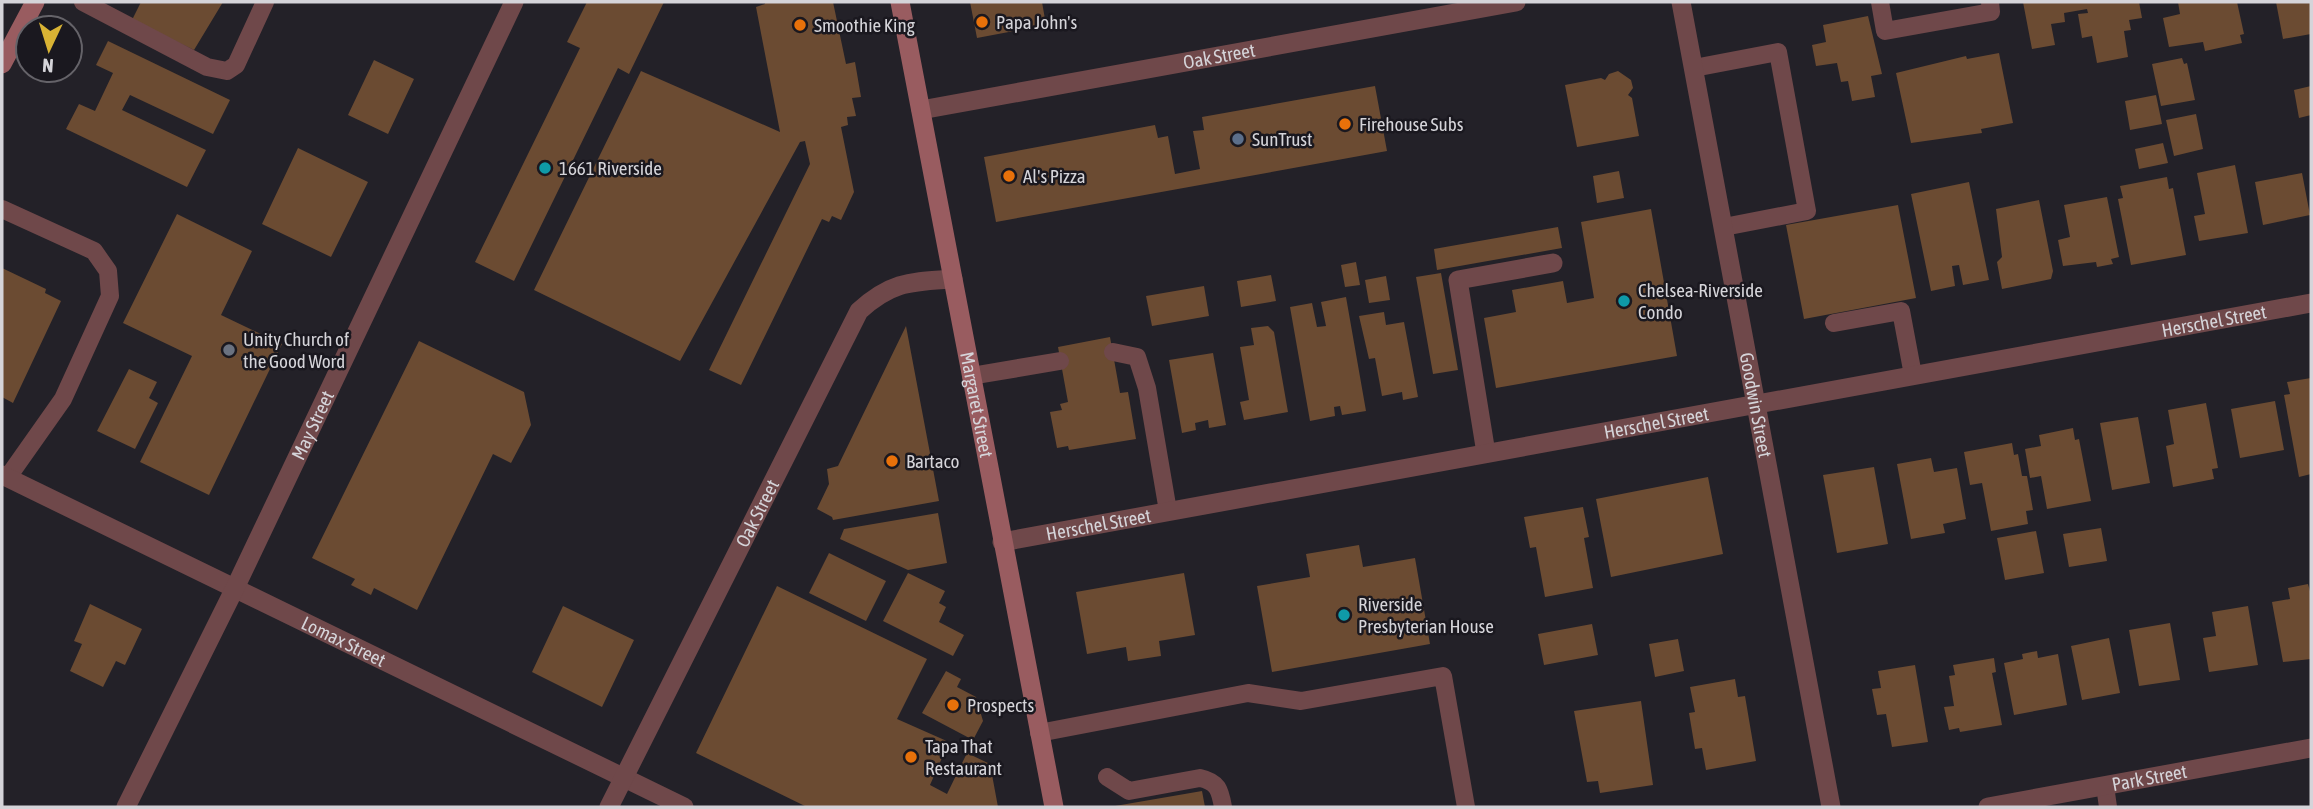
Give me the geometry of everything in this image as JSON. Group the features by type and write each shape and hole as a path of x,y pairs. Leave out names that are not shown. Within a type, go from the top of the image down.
{"main road":[{"path":"2,64 35,2"},
{"name":"Margaret Street","path":"900,2 1054,807"}],"street":[{"name":"May Street","path":"126,807 234,588 514,2"},
{"name":"Oak Street","path":"921,110 1516,2"},
{"name":"Goodwin Street","path":"1681,2 1831,807"},
{"path":"1486,453 1458,280 1553,263"},
{"name":"Oak Street","path":"609,807 859,311 877,295 900,283 953,279"},
{"name":"Herschel Street","path":"1002,542 2311,303"},
{"name":"Lomax Street","path":"5,476 684,807"},
{"name":"Park Street","path":"1988,807 2311,748"}],"lane":[{"path":"83,2 207,67 227,71 236,65 265,2"},
{"path":"1880,2 1885,31 1991,12 1990,2"},
{"path":"1694,68 1778,52 1807,211 1724,227"},
{"path":"2,209 94,251 108,271 110,296 63,399 5,476"},
{"path":"1834,323 1901,311 1913,375"},
{"path":"1113,352 1138,357 1147,388 1168,511"},
{"path":"971,376 1060,361"},
{"path":"1039,733 1248,692 1301,701 1443,676 1466,807"},
{"path":"1107,777 1129,791 1200,778 1212,780 1219,788 1223,807"},
{"path":"2105,786 2108,807"}],"building":[{"path":"141,2 223,2 194,50 132,20"},
{"name":"1661 Riverside","path":"587,2 664,2 629,74 618,68 514,281 475,262 580,48 567,42"},
{"path":"765,2 833,2 846,64 855,62 861,97 852,98 856,116 847,117 848,125 841,127 854,192 841,220 832,216 829,222 822,219 741,385 709,370 810,164 805,141 800,142 680,361 534,290 641,71 780,132 756,7"},
{"path":"970,2 1042,2 1046,25 977,38"},
{"path":"2023,2 2139,2 2142,18 2129,20 2131,30 2124,31 2128,57 2097,63 2092,36 2082,38 2078,14 2088,13 2087,9 2064,13 2065,22 2051,24 2055,45 2032,49"},
{"path":"2178,2 2237,2 2244,34 2240,35 2242,43 2205,51 2203,42 2169,47 2163,18 2180,14"},
{"path":"2276,2 2311,2 2311,34 2283,39"},
{"path":"1868,16 1882,74 1871,76 1875,97 1852,101 1848,81 1841,82 1837,63 1816,66 1812,45 1826,42 1823,25"},
{"path":"108,41 230,100 213,134 130,95 122,110 206,150 187,187 66,129 79,104 95,111 113,73 96,65"},
{"path":"1999,53 2013,123 1981,129 1982,133 1911,143 1896,73 1966,56 1967,59"},
{"path":"2182,58 2184,64 2187,63 2195,100 2161,106 2152,64"},
{"path":"374,60 414,79 388,134 348,115"},
{"path":"1618,71 1631,80 1633,88 1628,95 1632,98 1639,136 1577,147 1565,85 1601,78 1605,80 1609,74"},
{"path":"1375,86 1387,151 996,222 984,157 1155,125 1158,138 1168,136 1175,174 1200,169 1193,131 1204,130 1202,117"},
{"path":"2311,86 2311,115 2299,118 2294,90"},
{"path":"2156,95 2162,124 2130,130 2125,101"},
{"path":"2196,114 2203,149 2174,156 2166,120"},
{"path":"2163,143 2168,163 2139,169 2135,149"},
{"path":"298,148 368,182 331,257 262,224"},
{"path":"2235,165 2248,233 2199,241 2194,216 2205,214 2197,173"},
{"path":"1619,171 1624,198 1597,203 1593,176"},
{"path":"2302,173 2310,215 2263,225 2255,182"},
{"path":"2167,177 2169,189 2173,188 2186,255 2131,265 2118,199 2123,198 2120,186"},
{"path":"1969,182 1989,280 1963,285 1959,265 1952,266 1955,286 1931,291 1911,194"},
{"path":"2107,197 2119,257 2111,259 2113,264 2097,267 2096,262 2063,266 2058,240 2070,237 2064,205"},
{"path":"2039,200 2053,271 2051,279 2002,289 1997,262 2002,257 1996,209"},
{"path":"1898,205 1916,298 1804,319 1786,225"},
{"name":"Chelsea-Riverside Condo","path":"1651,209 1677,356 1496,388 1484,318 1516,312 1512,290 1563,281 1567,303 1594,298 1581,222"},
{"name":"Unity Church of the Good Word","path":"177,214 252,251 221,315 282,344 209,495 140,462 192,356 123,323"},
{"path":"1558,227 1562,248 1437,270 1434,249"},
{"path":"1356,262 1360,285 1345,287 1341,265"},
{"path":"2,268 46,289 45,293 61,301 13,403 2,397"},
{"path":"1441,273 1458,370 1433,374 1416,277"},
{"path":"1271,275 1276,301 1241,307 1237,281"},
{"path":"1386,276 1390,300 1369,303 1365,280"},
{"path":"1204,286 1209,316 1152,326 1146,296"},
{"path":"1346,297 1366,411 1342,415 1340,406 1334,407 1335,416 1310,421 1290,307 1312,303 1317,327 1326,326 1321,302"},
{"path":"1384,312 1386,325 1404,322 1418,397 1403,400 1402,392 1382,396 1375,358 1369,359 1359,316"},
{"path":"906,326 939,501 833,520 817,509 829,484 827,469 838,466"},
{"path":"1268,326 1274,332 1288,412 1244,420 1240,402 1249,400 1240,347 1254,345 1251,328"},
{"path":"1110,337 1120,393 1128,392 1136,439 1069,450 1068,446 1057,448 1050,412 1062,410 1060,404 1068,402 1058,347"},
{"path":"419,341 524,392 531,425 511,463 493,454 417,610 374,588 371,595 351,585 355,579 312,558"},
{"path":"1213,353 1226,425 1209,428 1208,420 1195,423 1196,430 1182,433 1169,360"},
{"path":"129,369 157,382 149,398 158,403 135,449 97,431"},
{"path":"2311,378 2311,474 2299,477 2284,395 2290,394 2287,382"},
{"path":"2275,401 2284,450 2240,458 2231,409"},
{"path":"2206,403 2218,468 2212,469 2214,479 2173,487 2166,446 2174,444 2168,410"},
{"path":"2138,417 2150,483 2112,490 2100,423"},
{"path":"2073,428 2075,440 2079,439 2091,501 2047,509 2041,476 2030,478 2025,449 2041,446 2039,435"},
{"path":"2012,443 2014,455 2018,454 2022,476 2027,476 2033,510 2026,511 2028,524 1991,531 1982,483 1970,485 1964,452"},
{"path":"1931,458 1934,472 1957,468 1966,519 1943,524 1945,533 1911,539 1897,464"},
{"path":"1874,467 1888,544 1837,553 1823,475"},
{"path":"1708,477 1723,554 1611,577 1596,499"},
{"path":"1583,507 1589,537 1584,538 1593,588 1545,597 1536,547 1530,548 1524,517"},
{"path":"938,513 947,563 908,570 840,539 844,529"},
{"path":"2101,528 2107,561 2069,567 2063,534"},
{"path":"2036,531 2044,573 2005,580 1997,538"},
{"name":"Riverside Presbyterian House","path":"1359,545 1363,567 1415,558 1430,644 1272,672 1257,586 1310,577 1306,554"},
{"path":"829,553 886,581 866,621 809,593"},
{"path":"908,573 945,591 939,603 946,607 939,622 964,635 953,656 883,621"},
{"path":"1184,573 1195,635 1159,641 1161,656 1128,661 1126,647 1087,654 1076,592"},
{"path":"2308,584 2311,595 2311,659 2283,662 2272,602 2290,599 2288,588"},
{"path":"777,586 927,659 897,719 949,742 930,785 947,794 967,753 990,764 998,807 807,807 696,753"},
{"path":"90,604 142,629 125,665 116,661 103,687 70,671 82,644 74,641"},
{"path":"563,606 634,640 602,707 532,672"},
{"path":"2248,606 2258,665 2209,672 2203,638 2216,636 2212,612"},
{"path":"2170,623 2180,680 2139,686 2129,630"},
{"path":"1592,624 1598,655 1544,665 1538,634"},
{"path":"2109,638 2120,693 2082,700 2071,646"},
{"path":"1678,639 1684,671 1655,677 1649,644"},
{"path":"2037,651 2038,658 2058,654 2067,705 2014,715 2004,663 2023,659 2022,654"},
{"path":"1994,658 1996,672 1992,673 2002,725 1960,732 1959,728 1949,730 1944,707 1954,706 1949,676 1955,675 1953,665"},
{"path":"1915,665 1928,742 1892,747 1886,714 1877,715 1872,689 1881,688 1878,671"},
{"name":"Prospects","path":"946,671 961,679 957,687 976,697 983,721 973,740 922,713"},
{"path":"1735,679 1738,697 1745,696 1756,761 1706,770 1702,748 1695,749 1689,713 1695,712 1690,687"},
{"path":"1641,701 1653,785 1600,793 1598,781 1587,782 1574,711"},
{"path":"1202,791 1205,807 1115,807 1115,806"}],"place":[{"name":"Papa John's","path":"982,22"},
{"name":"Smoothie King","path":"800,25"},
{"name":"Firehouse Subs","path":"1345,124"},
{"name":"SunTrust","path":"1238,139"},
{"name":"1661 Riverside","path":"545,168"},
{"name":"Al's Pizza","path":"1009,176"},
{"name":"Chelsea-Riverside Condo","path":"1624,301"},
{"name":"Unity Church of the Good Word","path":"229,350"},
{"name":"Bartaco","path":"892,461"},
{"name":"Riverside Presbyterian House","path":"1344,615"},
{"name":"Prospects","path":"953,705"},
{"name":"Tapa That Restaurant","path":"911,757"}]}
